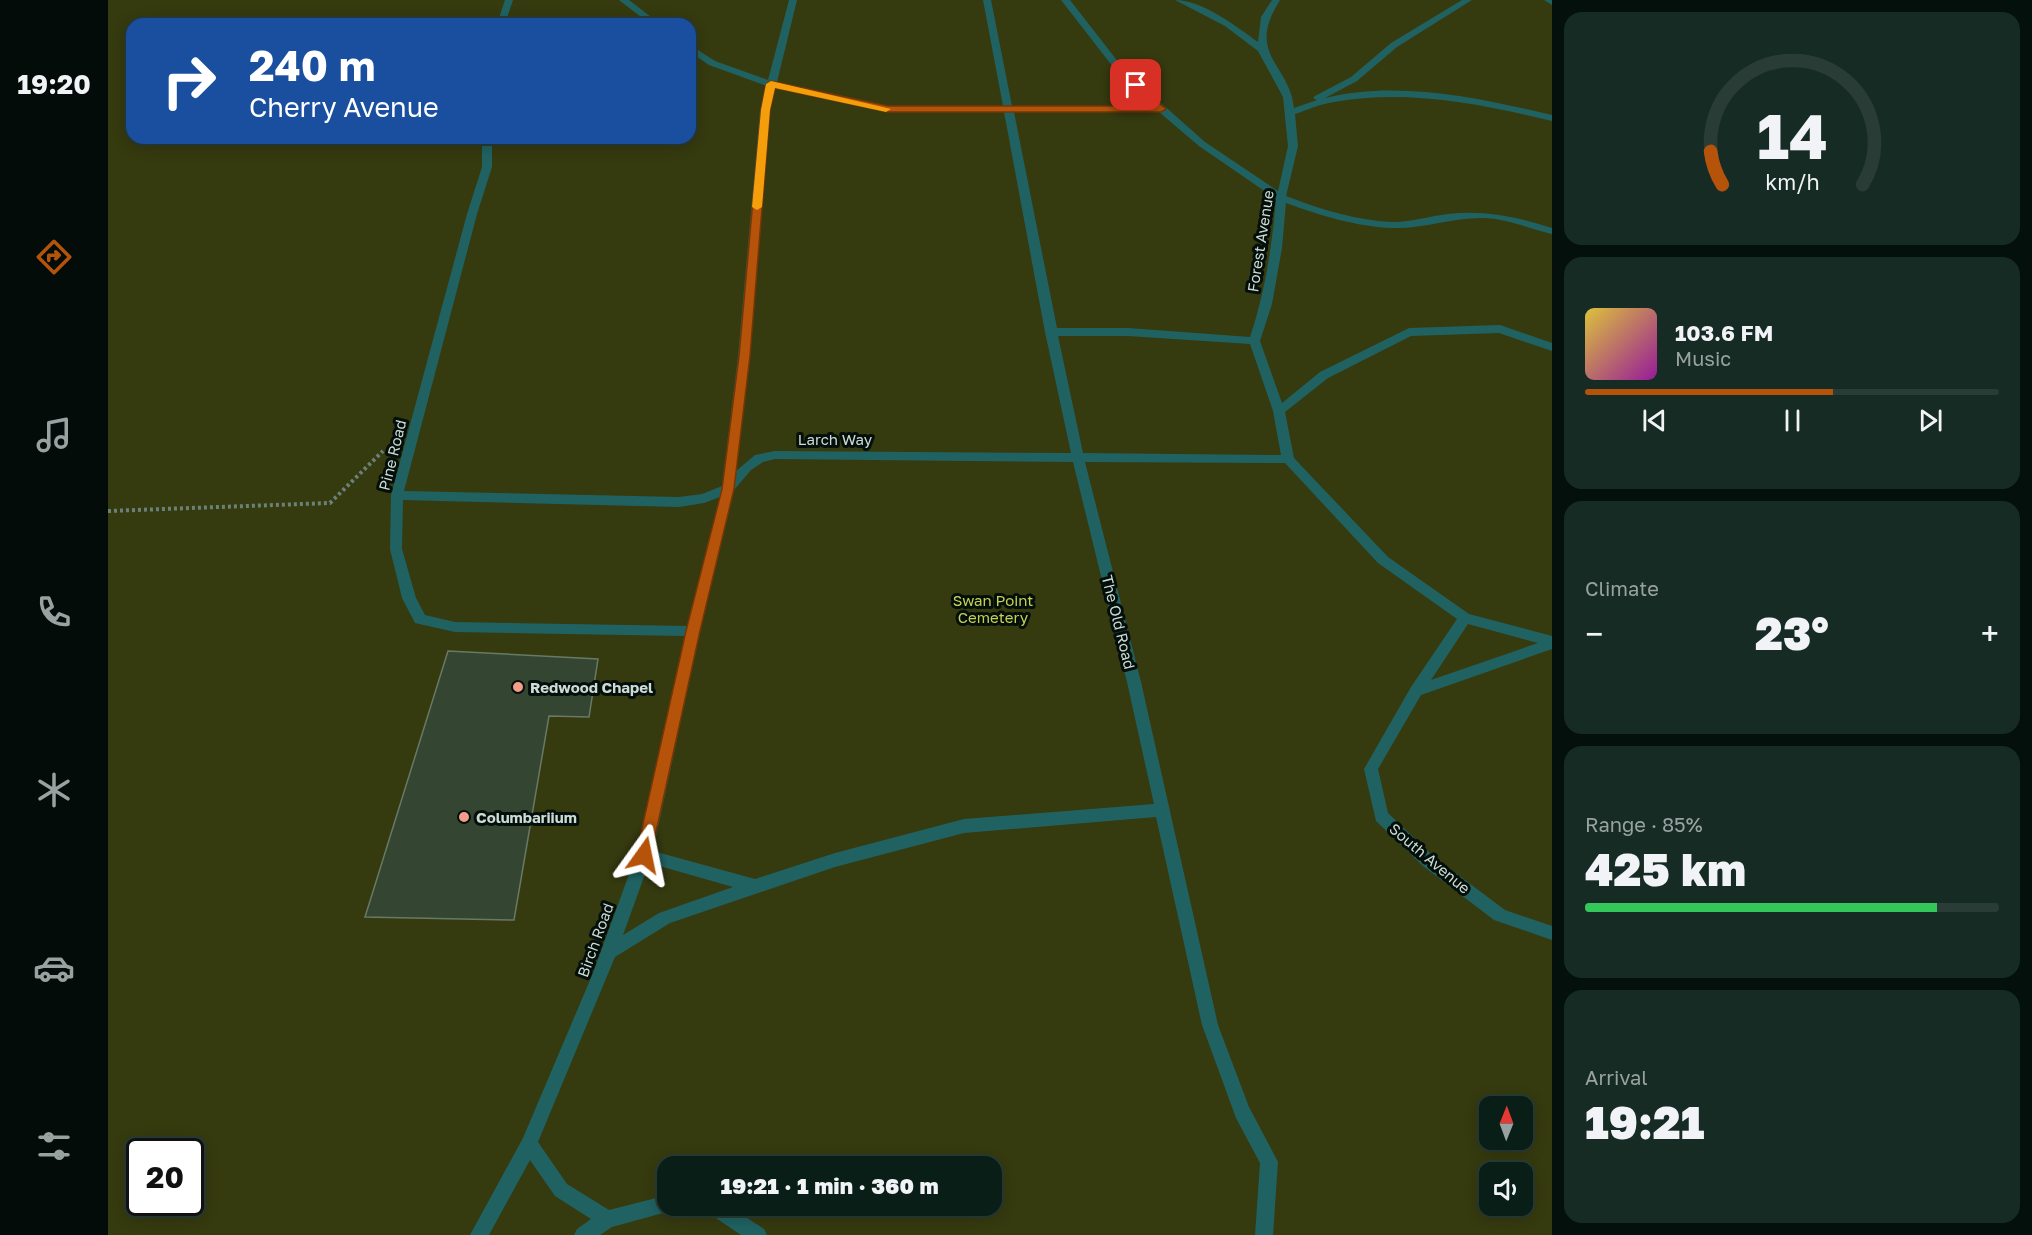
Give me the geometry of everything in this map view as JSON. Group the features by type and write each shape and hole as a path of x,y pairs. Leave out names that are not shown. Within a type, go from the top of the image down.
{"lane":[{"path":"503,18 508,0"},
{"path":"623,0 648,18"},
{"name":"Birch Road","path":"479,1235 529,1144 609,952 644,855 693,631 728,489 744,356 765,110 793,0"},
{"name":"The Old Road","path":"987,0 1051,332 1078,457 1134,682 1210,1025 1242,1112 1269,1161 1264,1235"},
{"path":"1065,0 1123,74 1161,109 1202,144 1281,198 1317,211 1350,219 1394,225 1449,217 1486,215 1552,231"},
{"name":"Forest Avenue","path":"1179,0 1228,24 1262,49 1288,97 1293,146 1281,198 1278,248 1266,304 1254,341"},
{"path":"1262,49 1265,17 1276,0"},
{"path":"1289,113 1354,79 1394,45 1468,0"},
{"path":"696,52 712,63 771,84 888,109 1161,109"},
{"path":"1289,113 1331,100 1366,95 1420,94 1470,99 1552,118"},
{"name":"Pine Road","path":"487,144 487,167 472,214 398,495 396,549 409,598 420,619 455,627 693,631"},
{"path":"1279,411 1324,375 1409,332 1500,329 1552,347"},
{"path":"1051,332 1128,332 1254,341 1279,411 1288,459 1383,560 1465,618 1552,642"},
{"name":"Larch Way","path":"398,495 679,502 704,498 728,489 747,467 759,458 776,455 1288,459"},
{"name":"South Avenue","path":"1465,618 1416,691 1371,770 1381,816 1428,861 1500,915 1552,933"},
{"path":"1416,691 1552,642"},
{"path":"609,952 665,918 755,886 836,860 964,826 1163,810"},
{"path":"644,855 755,886"},
{"path":"529,1144 561,1190 608,1219"},
{"path":"583,1235 608,1219 657,1207"},
{"path":"729,1216 758,1235"}],"path":[{"path":"108,511 330,503 379,455 390,441 412,440"}],"green space":[{"name":"Swan Point Cemetery","path":"108,0 1552,0 1552,1235 108,1235"}],"building":[{"name":"Columbariium","path":"448,651 598,659 589,717 549,716 514,920 365,917"}],"slow traffic":[{"path":"757,207 765,110 771,84 886,109"}],"place":[{"name":"Redwood Chapel","path":"518,687"},
{"name":"Columbariium","path":"464,817"}],"route":[{"path":"644,855 693,631 728,489 744,356 765,110 771,84 888,109 952,111 1161,109 1136,85"}]}
